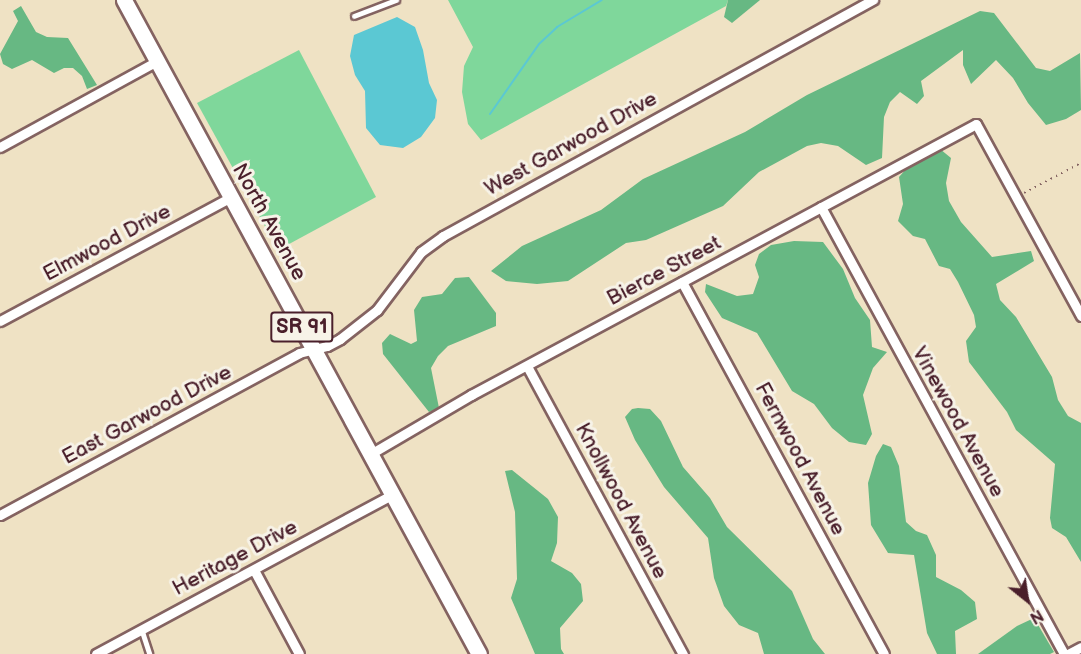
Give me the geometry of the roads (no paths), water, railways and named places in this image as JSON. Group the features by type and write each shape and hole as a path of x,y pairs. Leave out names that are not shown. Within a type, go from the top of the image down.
{"main road":[{"name":"North Avenue","path":"124,0 372,453 391,495 479,654"}],"street":[{"name":"West Garwood Drive","path":"313,348 327,346 367,320 387,300 421,252 443,236 873,0"},
{"path":"0,147 158,61"},
{"name":"Bierce Street","path":"372,453 527,366 976,124 1081,316"},
{"name":"Elmwood Drive","path":"0,321 231,197"},
{"name":"Vinewood Avenue","path":"821,207 1066,654"},
{"name":"Fernwood Avenue","path":"682,282 884,654"},
{"name":"East Garwood Drive","path":"0,515 299,353 313,348"},
{"name":"Knollwood Avenue","path":"527,366 683,654"},
{"name":"Heritage Drive","path":"96,654 391,495"},
{"path":"254,570 299,654"},
{"path":"1066,654 1081,647"}],"lane":[{"path":"354,16 396,0"},
{"path":"142,630 150,654"}],"water":[{"path":"397,17 415,27 423,50 429,83 437,100 435,118 421,137 403,148 380,145 366,128 365,91 355,75 350,56 354,35"}],"waterway":[{"path":"490,114 539,44 557,27 602,0"}]}
